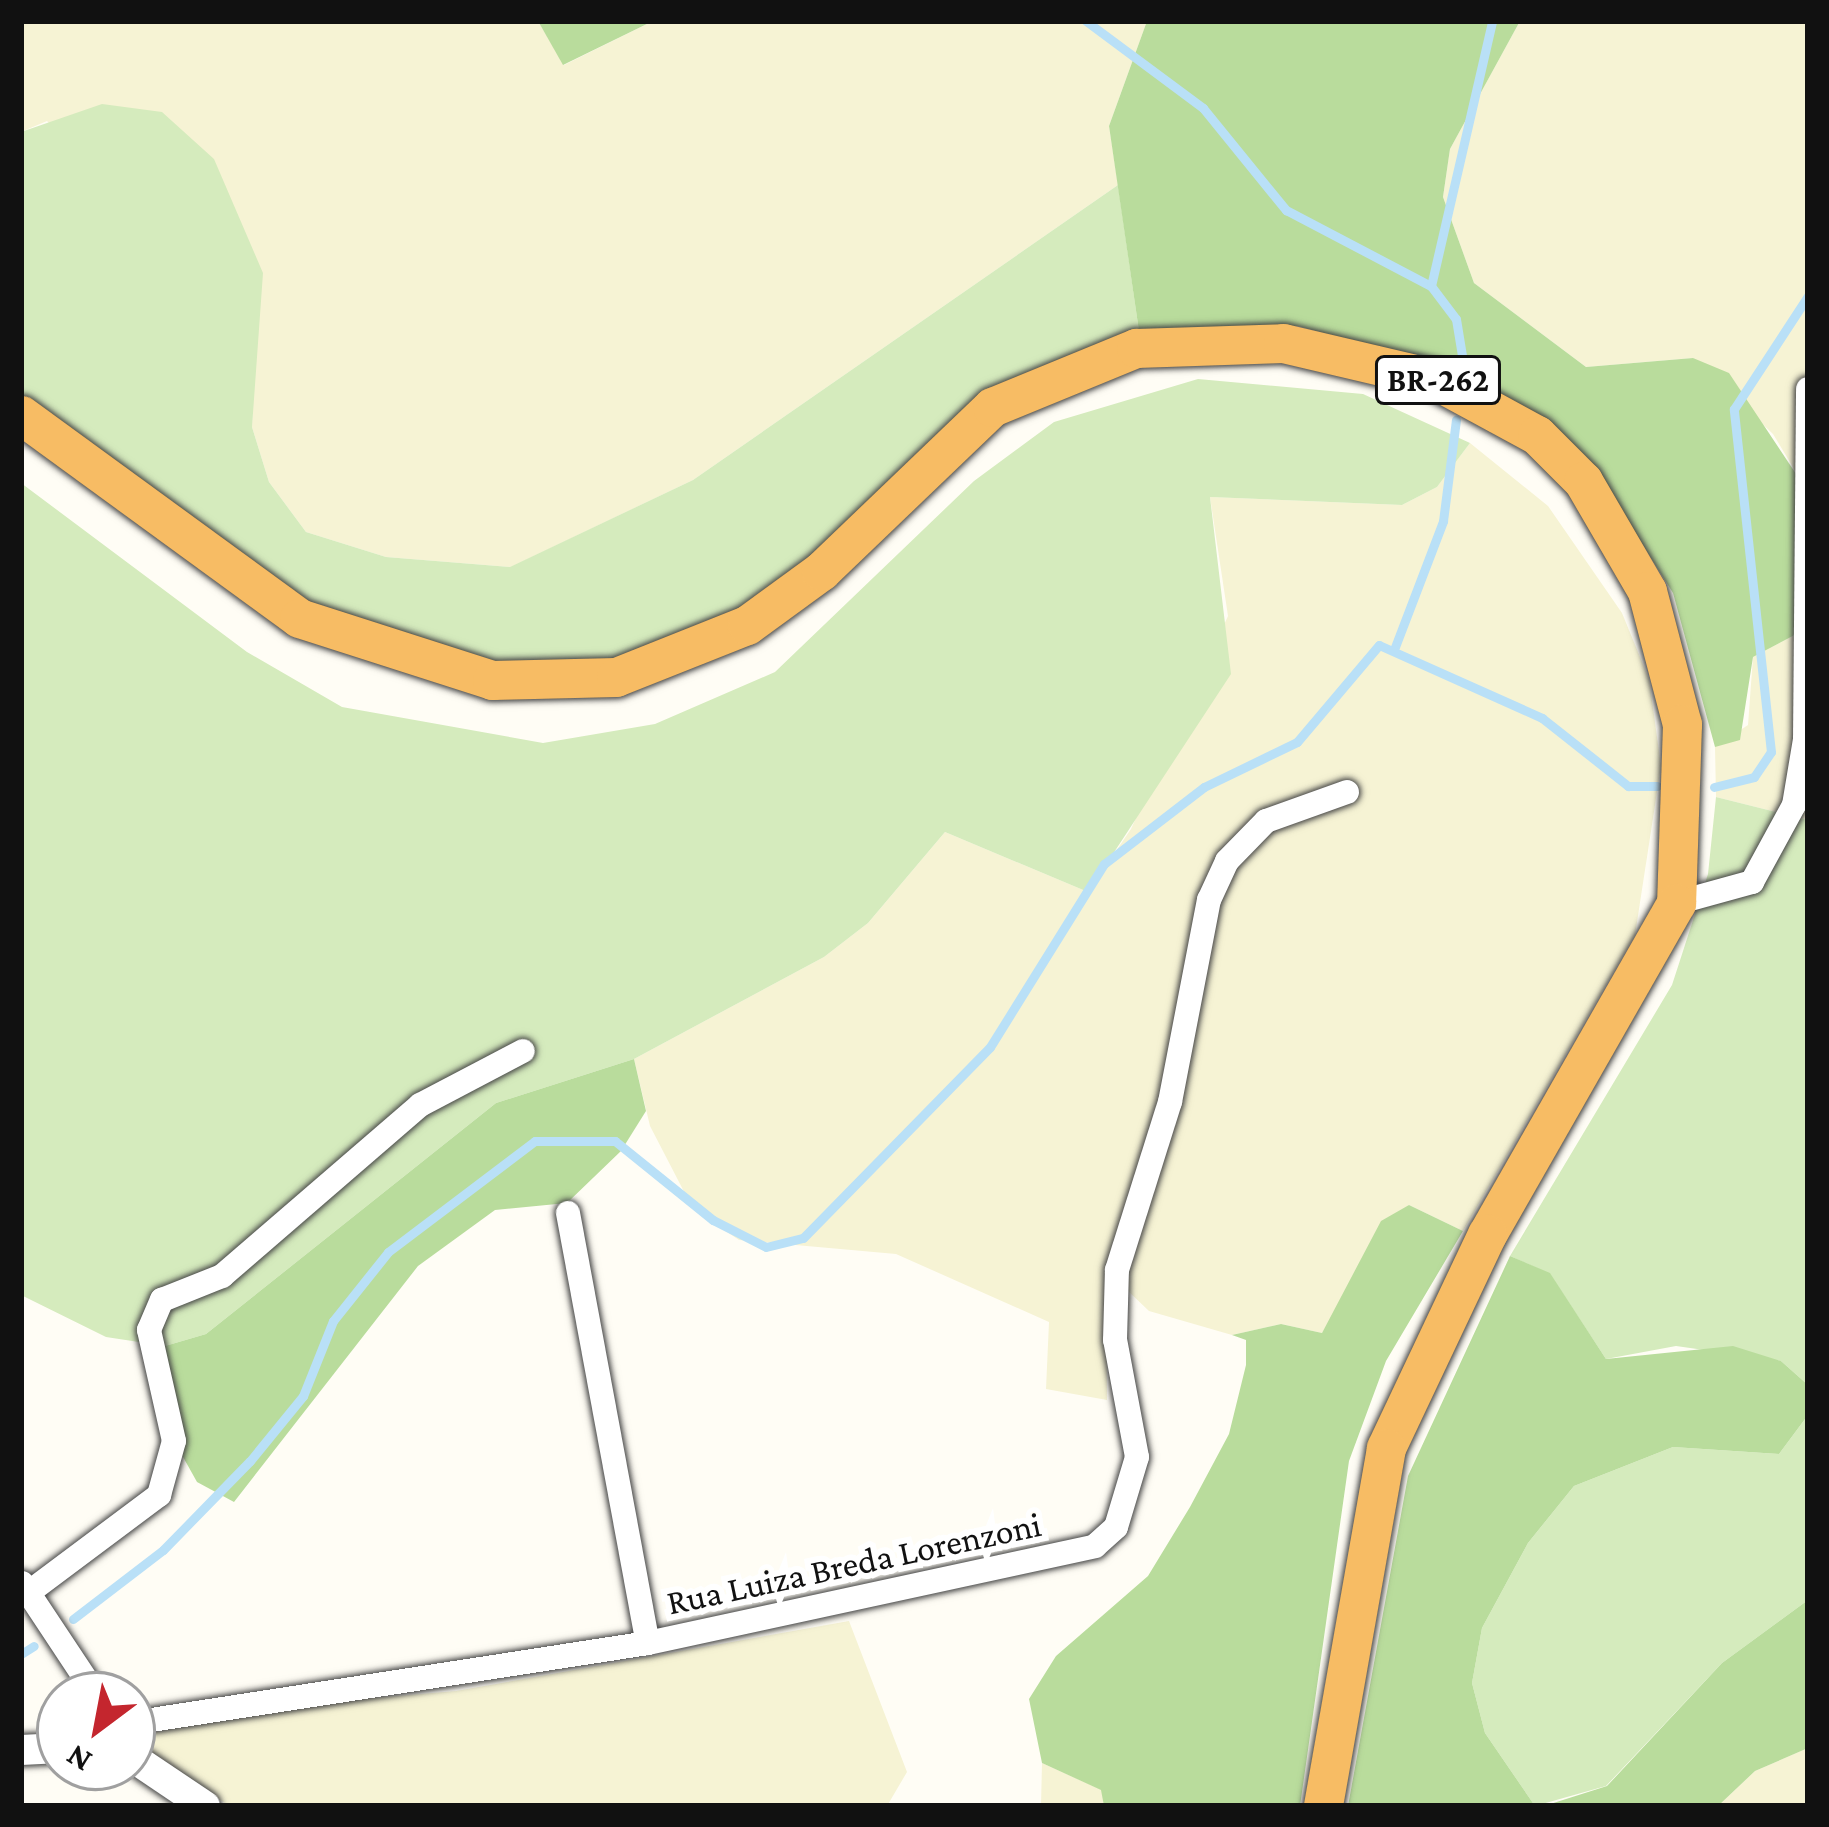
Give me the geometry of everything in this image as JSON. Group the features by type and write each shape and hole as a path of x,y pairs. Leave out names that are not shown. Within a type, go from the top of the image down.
{"highway":[{"name":"BR-262","path":"21,416 298,618 426,666 548,682 679,660 747,626 821,571 992,407 1066,371 1204,340 1283,343 1432,378 1537,435 1583,481 1647,591 1682,724 1676,903 1486,1234 1386,1448 1323,1806"}],"street":[{"path":"1676,903 1752,882 1794,805 1805,739 1808,389"},
{"name":"Rua Luiza Breda Lorenzoni","path":"156,1719 648,1643 1006,1574 1095,1546 1116,1527 1137,1457 1115,1340 1118,1270 1169,1102 1209,900 1227,861 1266,821 1347,792"},
{"path":"80,1671 24,1587 159,1495 174,1425 148,1330 155,1308 242,1261 420,1105 523,1051"},
{"path":"568,1213 648,1643"},
{"path":"156,1768 206,1806"}],"shaded area":[{"path":"21,21 538,21 564,65 653,21 1147,21 1109,126 1118,185 693,480 511,567 386,557 306,532 269,482 252,427 254,355 47,121 21,132"},
{"path":"1520,21 1808,21 1808,492 1773,434 1693,358 1586,367 1474,283 1443,197 1450,149"},
{"path":"1470,443 1548,506 1622,613 1649,679 1661,766 1635,935 1463,1231 1409,1205 1322,1333 1281,1324 1232,1335 1149,1311 1106,1270 1107,1400 1046,1389 1049,1322 896,1254 739,1240 693,1209 650,1126 634,1059 824,957 868,923 945,832 1088,892 1131,829 1228,616 1210,497 1402,505 1437,487"},
{"path":"1808,628 1808,820 1716,797 1715,747 1748,725 1753,657"},
{"path":"849,1621 907,1772 887,1806 230,1806 156,1761 156,1732 290,1705 456,1691"},
{"path":"1808,1748 1808,1806 1718,1806 1755,1771"},
{"path":"1042,1763 1102,1790 1104,1806 1041,1806"}],"green space":[{"path":"538,21 653,21 563,65"},
{"path":"1147,21 1520,21 1450,149 1443,197 1474,283 1586,367 1693,358 1729,373 1808,492 1808,628 1753,657 1740,740 1715,747 1673,593 1609,491 1452,369 1298,326 1140,338 1109,126"},
{"path":"102,104 162,112 214,159 263,273 252,427 269,482 306,532 386,557 510,567 693,480 1118,185 1140,338 1072,360 777,606 678,662 417,676 21,423 21,132"},
{"path":"1198,379 1363,394 1470,443 1437,487 1402,505 1210,497 1231,674 1088,892 945,832 868,923 824,957 634,1059 496,1103 206,1334 165,1346 106,1337 21,1295 21,483 247,652 342,707 543,743 655,724 775,672 974,481 1054,422"},
{"path":"1716,797 1808,820 1808,1385 1781,1361 1676,1346 1606,1359 1550,1274 1510,1256 1672,985 1708,874"},
{"path":"634,1059 646,1111 621,1151 567,1203 495,1210 418,1266 234,1502 197,1482 173,1439 165,1346 206,1334 496,1103"},
{"path":"1409,1205 1463,1231 1386,1361 1349,1461 1300,1806 1104,1806 1101,1790 1042,1763 1029,1699 1056,1656 1148,1576 1190,1507 1229,1434 1246,1365 1246,1340 1232,1335 1281,1324 1322,1333 1381,1221"},
{"path":"1510,1256 1550,1273 1606,1359 1733,1346 1781,1361 1808,1385 1808,1415 1779,1454 1673,1447 1574,1486 1528,1543 1482,1628 1472,1683 1485,1733 1535,1806 1348,1806 1408,1476"},
{"path":"1808,1415 1808,1600 1722,1663 1606,1786 1535,1806 1485,1733 1472,1683 1482,1628 1528,1543 1574,1486 1673,1447 1779,1454"},
{"path":"1808,1600 1808,1748 1755,1771 1718,1806 1544,1806 1607,1786 1722,1663"}],"waterway":[{"path":"1086,21 1203,108 1286,210 1431,286 1456,319 1464,368"},
{"path":"1431,286 1492,21"},
{"path":"1714,787 1754,777 1771,752 1734,409 1808,296"},
{"path":"1395,647 1443,521 1456,420"},
{"path":"73,1619 163,1550 250,1461 303,1396 333,1321 388,1252 535,1141 615,1141 713,1220 766,1247 803,1238 990,1047 1104,864 1204,787 1297,742 1379,645 1542,718 1628,786 1657,786"},
{"path":"21,1654 34,1646"}]}
